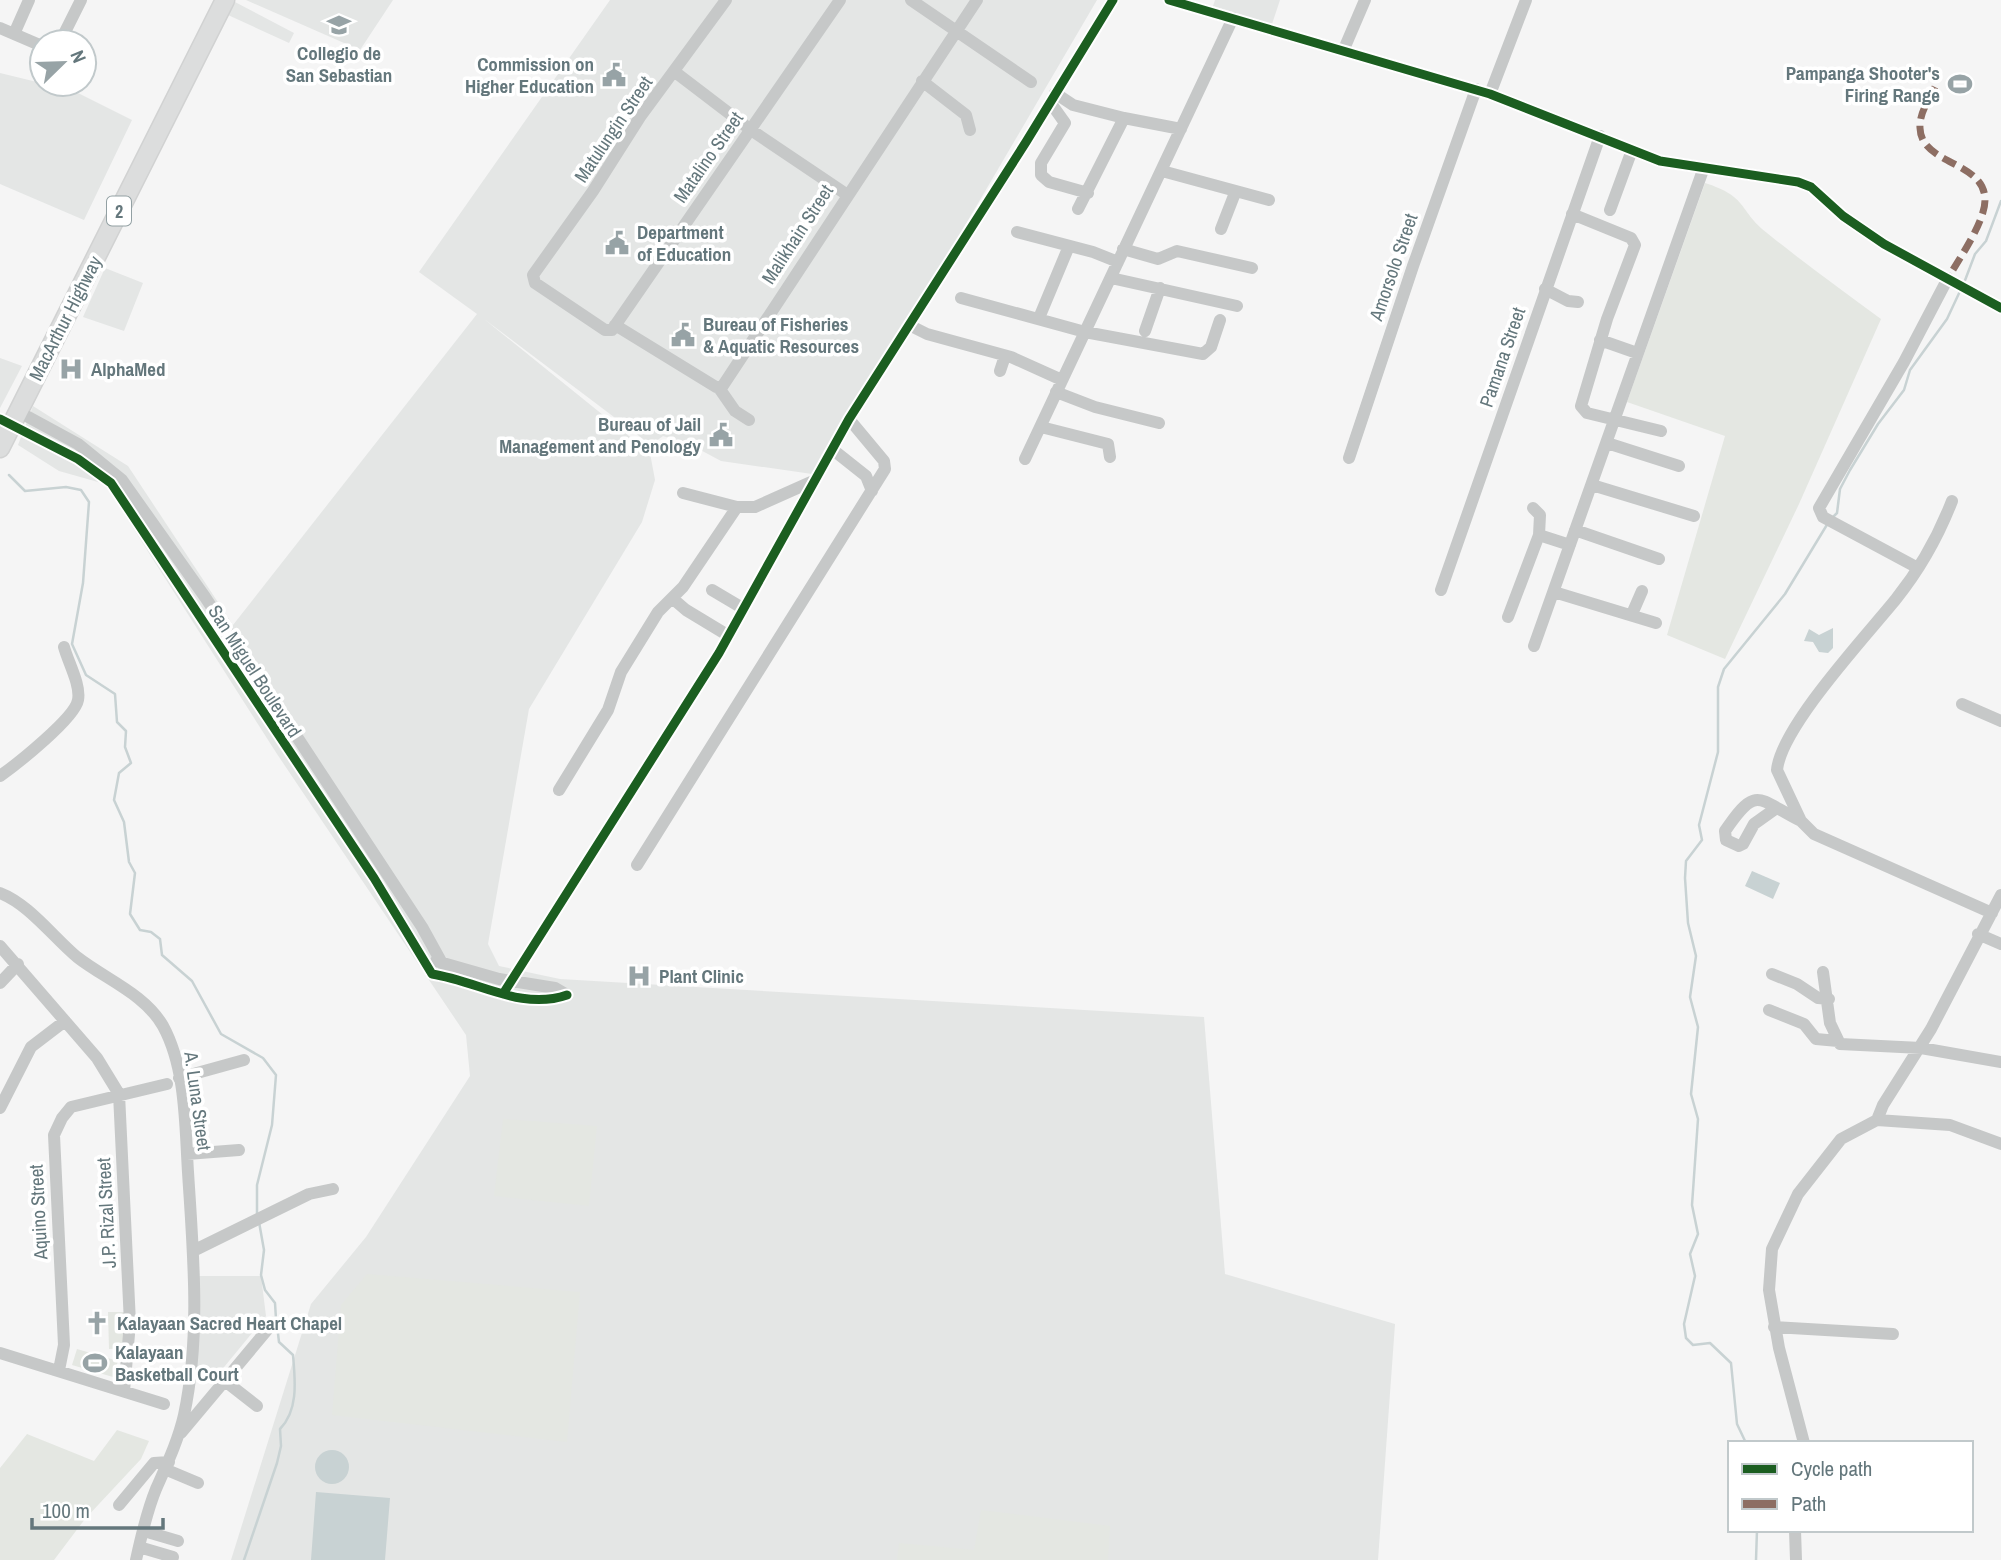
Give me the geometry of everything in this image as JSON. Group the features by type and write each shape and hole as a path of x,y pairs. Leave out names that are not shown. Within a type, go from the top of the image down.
{"highway":[{"name":"MacArthur Highway","path":"0,448 11,418 225,0"}],"street":[{"path":"14,33 29,0"},
{"path":"67,28 81,0"},
{"name":"Matulungin Street","path":"610,327 533,279 640,117 726,0"},
{"name":"Matalino Street","path":"610,327 840,0"},
{"path":"911,0 1031,82"},
{"name":"Malikhain Street","path":"719,388 977,0"},
{"path":"503,994 729,636 811,482 849,419 1113,0"},
{"path":"1169,0 1490,93 1660,161 1703,170 1770,176 1811,187 1843,216 1884,244 2001,308"},
{"path":"1344,49 1365,0"},
{"path":"1490,93 1526,0"},
{"path":"1025,459 1233,18"},
{"path":"0,28 28,40"},
{"path":"675,72 751,130 846,194"},
{"path":"922,81 966,114 970,130"},
{"name":"Amorsolo Street","path":"1349,458 1476,89"},
{"path":"1053,97 1124,118 1181,128"},
{"path":"1053,97 1065,122 1054,146 1041,163 1041,175 1049,182 1088,193"},
{"path":"1078,209 1124,118"},
{"name":"Pamana Street","path":"1441,590 1600,136"},
{"path":"1610,210 1632,150"},
{"path":"1534,646 1703,170"},
{"path":"1162,171 1269,200"},
{"path":"1221,229 1235,192"},
{"path":"1572,214 1634,241 1581,406 1587,413 1661,432"},
{"path":"1017,232 1118,262"},
{"path":"1039,318 1069,247"},
{"path":"1123,249 1158,259 1177,251 1252,268"},
{"path":"1111,278 1237,306"},
{"path":"1918,568 1828,520 1819,508 1951,280"},
{"path":"1145,331 1160,288"},
{"path":"1545,289 1559,297 1578,302"},
{"path":"961,298 1085,332 1203,354 1211,347 1220,320"},
{"path":"909,325 927,334 1005,356 1095,407 1159,423"},
{"path":"610,327 719,388 735,411 749,420"},
{"path":"1600,340 1637,353"},
{"path":"1000,370 1005,356"},
{"name":"San Miguel Boulevard","path":"11,418 98,471 111,483 166,555 205,597 449,976"},
{"path":"637,865 885,470 884,461 849,419"},
{"path":"1041,427 1108,444 1110,457"},
{"path":"1608,443 1679,466"},
{"path":"831,449 866,477 872,491"},
{"path":"683,493 737,507 755,507 811,482"},
{"path":"1592,485 1694,516"},
{"path":"1801,821 1777,770 1778,761 1795,728 1833,674 1918,568 1937,539 1952,501"},
{"path":"559,790 608,710 621,672 658,612 691,576 737,507"},
{"path":"1508,617 1539,535 1540,515 1533,508"},
{"path":"1575,530 1659,559"},
{"path":"1539,535 1570,545"},
{"name":"San Miguel Boulevard","path":"166,555 192,607 374,878 432,974 449,976"},
{"path":"712,590 744,610"},
{"path":"1632,614 1642,591"},
{"path":"1554,592 1656,623"},
{"path":"192,607 205,597"},
{"path":"672,597 686,610 729,636"},
{"path":"0,776 58,727 78,702 78,691 64,647"},
{"path":"1962,704 2001,721"},
{"path":"326,810 339,804"},
{"path":"1775,809 1801,821 1826,841 1992,912"},
{"name":"A. Luna Street","path":"0,892 13,900 78,958 128,991 153,1013 168,1037 173,1081 187,1154 193,1251 194,1335 188,1394 178,1437"},
{"path":"1877,1120 1883,1105 1921,1048 1978,934 2001,895"},
{"path":"1978,934 2001,943"},
{"name":"J.P. Rizal Street","path":"0,946 97,1058 119,1094 130,1323 124,1391"},
{"path":"424,959 441,961 511,981 555,988 567,995 550,1001 516,999 449,976"},
{"path":"0,983 18,964"},
{"path":"1823,972 1829,999 1830,1023 1842,1045 1921,1048 2001,1062"},
{"path":"1772,974 1797,984 1818,998 1829,999"},
{"path":"1769,1010 1804,1024 1816,1039 1838,1041"},
{"path":"0,1108 31,1047 65,1021"},
{"name":"Aquino Street","path":"59,1370 64,1345 54,1135 62,1118 71,1108 244,1060"},
{"path":"1803,1441 1774,1327 1769,1290 1772,1249 1781,1225 1798,1194 1841,1139 1877,1120 1950,1125 2001,1144"},
{"path":"187,1154 239,1150"},
{"path":"193,1251 309,1194 333,1189"},
{"path":"173,1557 137,1553 157,1487 178,1437 273,1323"},
{"path":"1774,1327 1893,1334"},
{"path":"0,1341 0,1353 164,1404"},
{"path":"225,1381 257,1406"},
{"path":"119,1505 154,1463 168,1466 198,1483"},
{"path":"145,1531 178,1541"},
{"path":"1795,1532 1796,1560"}],"shaded area":[{"name":"Collegio de San Sebastian","path":"246,0 393,0 360,50"},
{"path":"610,0 1097,0 819,475 721,461 693,446 663,436 651,445 484,319 650,453 655,480 642,522 529,709 488,944 499,966 560,979 1204,1017 1225,1274 1395,1324 1378,1560 231,1560 311,1304 366,1237 470,1076 466,1035 277,754 105,484 59,471 18,445 33,406 128,466 233,625 477,314 419,272"},
{"path":"1215,0 1280,0 1272,24 1213,6"},
{"path":"235,2 294,33 289,43 228,15"},
{"path":"0,73 28,80 28,98 88,98 132,120 84,220 0,184"},
{"path":"1705,183 1729,193 1767,233 1881,319 1799,504 1725,659 1667,635 1725,436 1627,402"},
{"path":"105,268 143,283 124,331 83,317"},
{"path":"0,358 22,366 0,408"},
{"path":"1833,628 1833,648 1828,653 1819,652 1813,642 1804,641 1809,629 1819,635"},
{"path":"1752,871 1780,883 1773,899 1745,886"},
{"path":"503,1119 597,1126 589,1206 494,1196"},
{"path":"367,1274 580,1292 567,1442 332,1415 341,1305"},
{"path":"198,1276 261,1276 266,1316 220,1372 192,1367"},
{"path":"108,1312 125,1312 126,1348 109,1349"},
{"name":"Kalayaan Basketball Court","path":"77,1349 118,1361 113,1377 72,1365"},
{"path":"117,1430 149,1441 141,1459 85,1519 54,1560 0,1560 0,1468 27,1434 94,1461"},
{"path":"332,1450 344,1455 349,1467 344,1479 332,1484 320,1479 315,1467 320,1455"},
{"path":"316,1492 390,1498 385,1560 311,1560"},
{"path":"981,1510 1110,1526 1108,1560 897,1560 899,1543 974,1550"}],"waterway":[{"path":"1964,283 1975,254 1986,241 2001,201"},
{"path":"1832,518 1837,513 1840,489 1850,470 1878,424 1904,390 1910,370 1947,319 1961,289"},
{"path":"9,475 25,491 66,487 81,490 89,502 83,583 72,644 86,675 115,694 117,722 126,731 125,747 131,763 119,773 114,800 124,822 129,862 135,873 130,914 140,930 151,932 160,939 162,955 192,981 221,1034 263,1058 276,1075 272,1125 257,1185 257,1215"},
{"path":"1745,1441 1737,1424 1731,1363 1710,1343 1693,1345 1686,1338 1684,1324 1695,1276 1690,1254 1698,1234 1692,1205 1698,1119 1691,1094 1698,1027 1690,997 1696,956 1688,923 1686,861 1702,840 1699,825 1718,752 1718,687 1724,669 1785,594 1828,523"},
{"path":"259,1222 264,1250 261,1275 265,1290 275,1303 276,1319"},
{"path":"244,1560 277,1463 281,1446 280,1429 293,1404 293,1355 279,1342 277,1325"},
{"path":"1756,1560 1757,1532"}],"marked path":[{"path":"1935,87 1921,117 1923,140 1941,157 1975,178 1982,187 1985,200 1981,219 1948,278"}],"cycle path":[{"path":"503,994 719,653 849,419 1113,0"},
{"path":"1169,0 1490,94 1660,161 1798,182 1811,187 1843,216 1884,244 2001,308"},
{"path":"0,419 78,459 111,483 374,878 432,974 516,997 550,999 567,995"}],"place":[{"name":"Collegio de San Sebastian","path":"339,25"},
{"name":"Commission on Higher Education","path":"614,75"},
{"name":"Pampanga Shooter's Firing Range","path":"1960,84"},
{"name":"Department of Education","path":"617,243"},
{"name":"Bureau of Fisheries & Aquatic Resources","path":"683,335"},
{"name":"AlphaMed","path":"71,369"},
{"name":"Bureau of Jail Management and Penology","path":"721,435"},
{"name":"Plant Clinic","path":"639,976"},
{"name":"Kalayaan Sacred Heart Chapel","path":"97,1323"},
{"name":"Kalayaan Basketball Court","path":"95,1363"}]}
